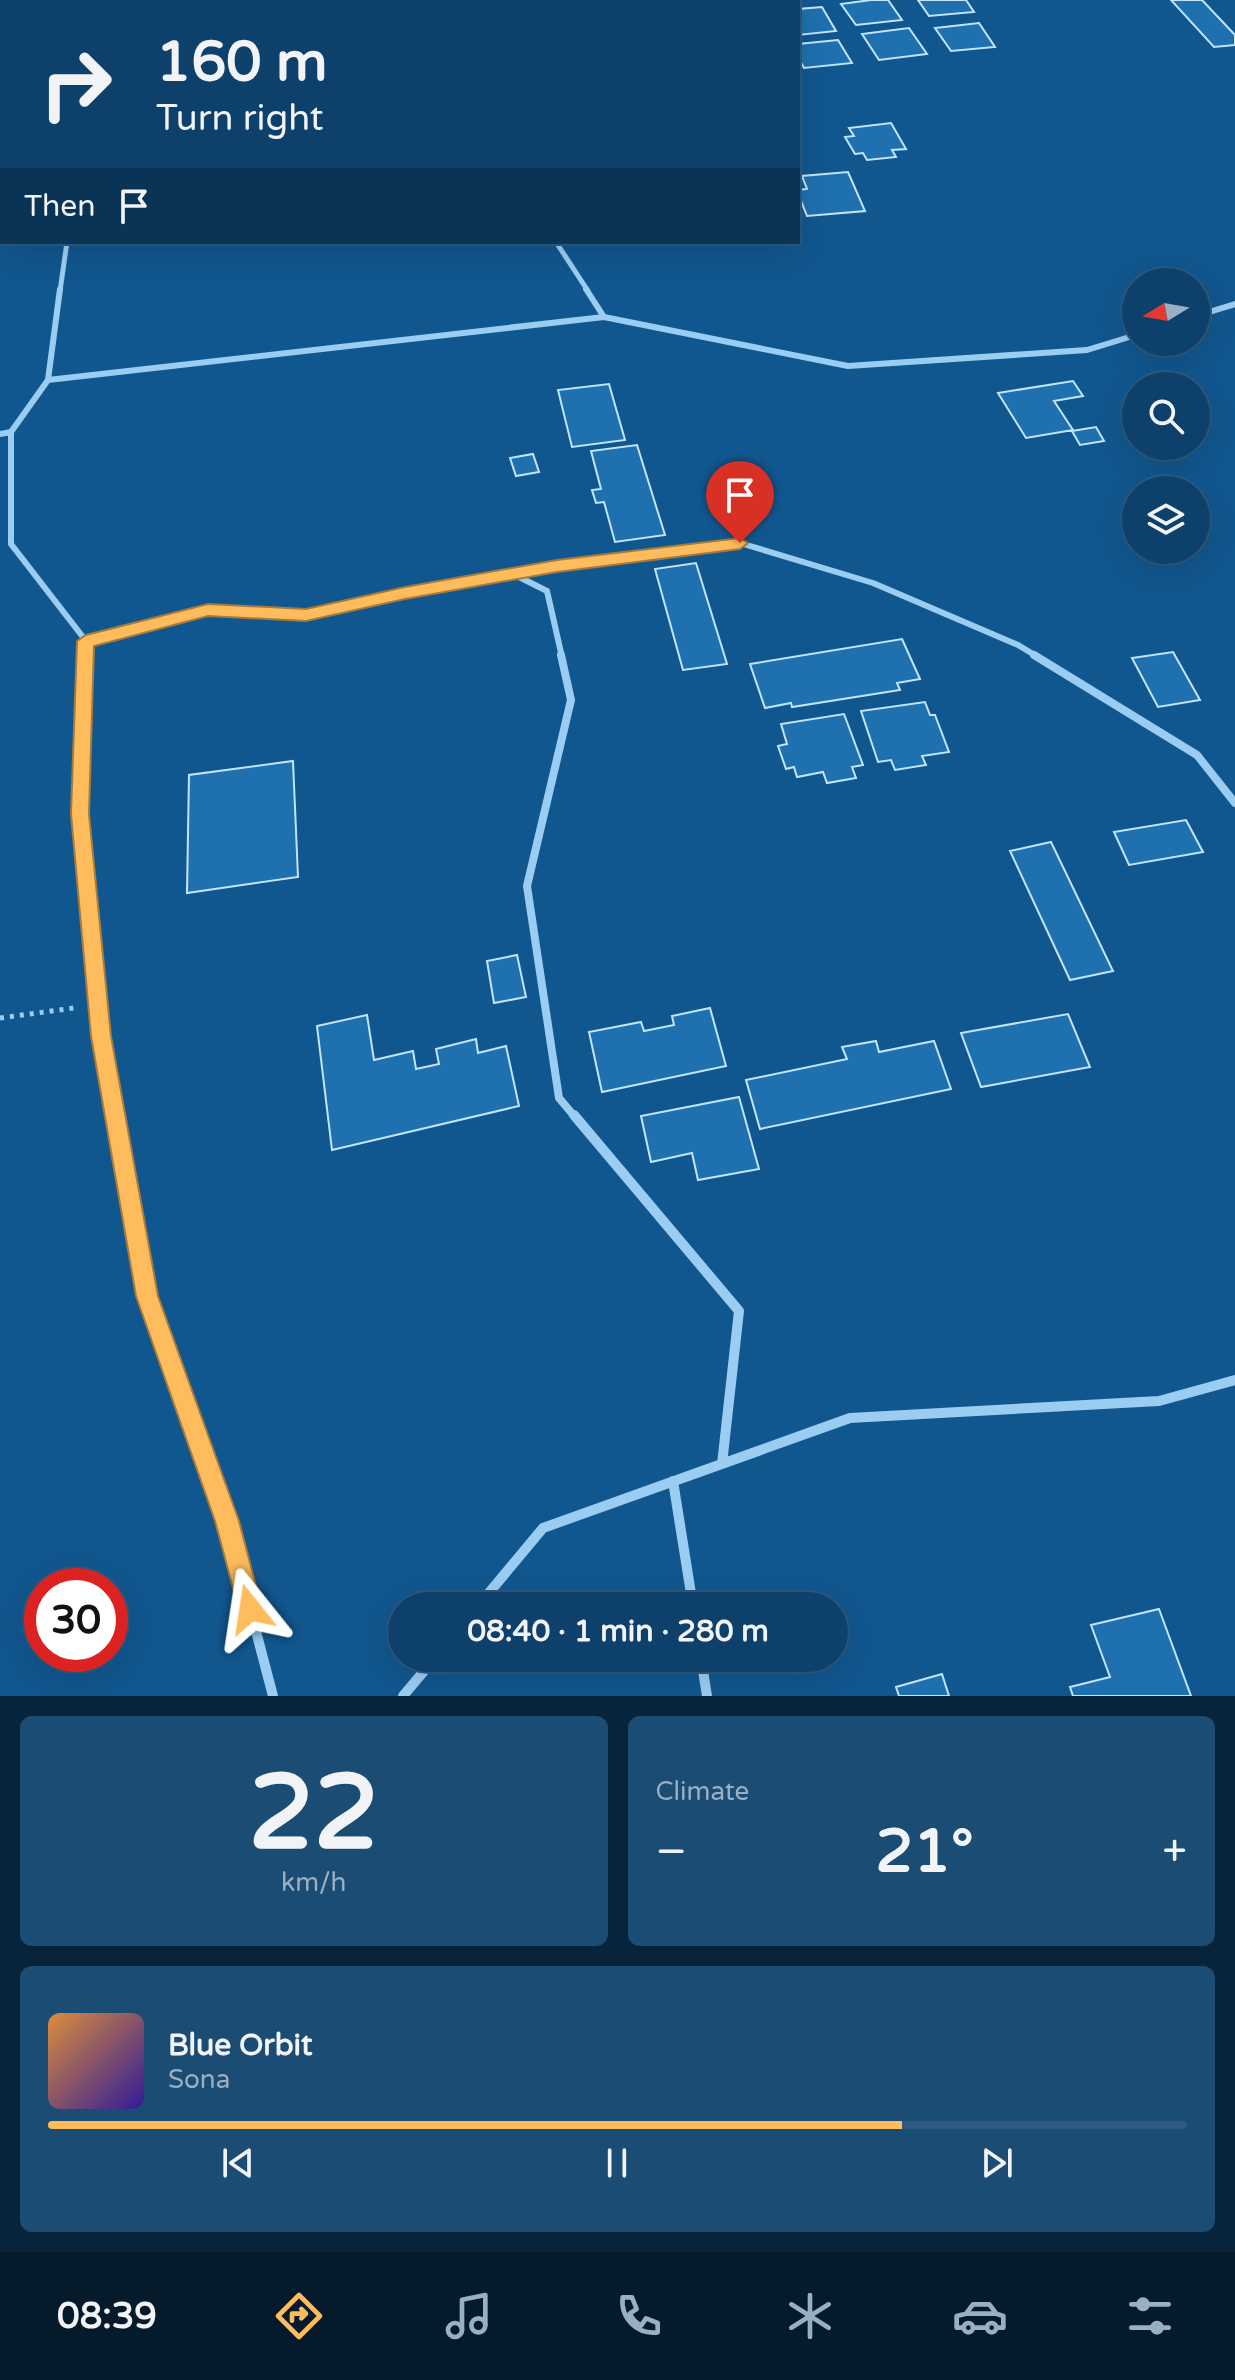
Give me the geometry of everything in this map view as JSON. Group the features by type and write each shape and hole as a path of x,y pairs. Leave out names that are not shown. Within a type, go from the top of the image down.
{"street":[{"path":"67,244 48,380 5,433 11,544 86,641 80,814 101,1036 147,1296 227,1521 273,1696"},
{"path":"557,244 604,317"},
{"path":"1210,312 1235,304"},
{"path":"48,380 604,317 848,366 1087,350 1122,339"},
{"path":"86,641 208,610 306,615 513,574 740,543 873,583 1018,645 1197,755 1235,803"},
{"path":"513,574 547,591 571,700 527,886 559,1098 739,1311 722,1464"},
{"path":"490,1592 543,1528 850,1418 1159,1401 1235,1380"},
{"path":"673,1481 691,1592"},
{"path":"403,1696 423,1672"},
{"path":"703,1672 707,1696"}],"path":[{"path":"0,1018 99,1004"}],"building":[{"path":"888,0 902,20 856,25 841,4"},
{"path":"918,0 966,0 974,12 929,16"},
{"path":"1171,0 1202,0 1235,35 1235,45 1214,47"},
{"path":"822,7 836,31 800,35 800,9"},
{"path":"979,23 995,47 951,51 935,28"},
{"path":"909,28 927,54 879,60 862,34"},
{"path":"838,40 852,63 804,68 800,61 800,44"},
{"path":"891,123 906,149 892,150 896,157 867,160 863,153 855,154 845,137 854,136 849,128"},
{"path":"848,172 865,211 807,216 800,198 800,190 807,189 802,176"},
{"path":"1073,381 1083,396 1054,401 1073,430 1026,438 998,393"},
{"path":"609,384 625,440 572,447 558,390"},
{"path":"1096,427 1104,441 1080,445 1072,431"},
{"path":"637,445 665,535 615,542 604,502 596,503 592,490 601,489 591,451"},
{"path":"533,454 539,472 516,476 510,458"},
{"path":"696,563 727,664 683,670 655,569"},
{"path":"902,639 920,679 897,683 900,690 792,707 791,703 765,708 750,664"},
{"path":"1173,652 1200,700 1158,707 1132,658"},
{"path":"925,702 930,715 935,715 949,752 922,756 926,765 895,770 891,760 878,762 861,711"},
{"path":"844,714 863,765 852,767 856,778 827,783 823,772 797,777 794,767 786,769 778,746 787,744 781,724"},
{"path":"293,761 298,877 187,893 189,775"},
{"path":"1186,820 1203,852 1129,865 1114,832"},
{"path":"1051,842 1113,971 1070,980 1010,851"},
{"path":"517,955 526,997 494,1003 487,961"},
{"path":"710,1008 726,1066 602,1092 589,1032 641,1022 644,1031 674,1025 672,1016"},
{"path":"1068,1014 1090,1067 981,1087 961,1033"},
{"path":"367,1015 374,1060 413,1051 416,1069 439,1064 436,1049 476,1039 478,1053 506,1046 519,1106 332,1150 317,1026"},
{"path":"876,1041 879,1052 934,1041 951,1089 760,1129 746,1080 847,1059 842,1047"},
{"path":"739,1097 759,1169 698,1180 692,1153 651,1162 641,1116"},
{"path":"1159,1609 1191,1696 1073,1696 1070,1687 1110,1677 1091,1625"},
{"path":"942,1674 949,1696 899,1696 896,1687"}],"route":[{"path":"250,1609 227,1521 147,1296 101,1036 80,814 86,641 208,610 306,615 405,593 557,566 740,543"}]}
